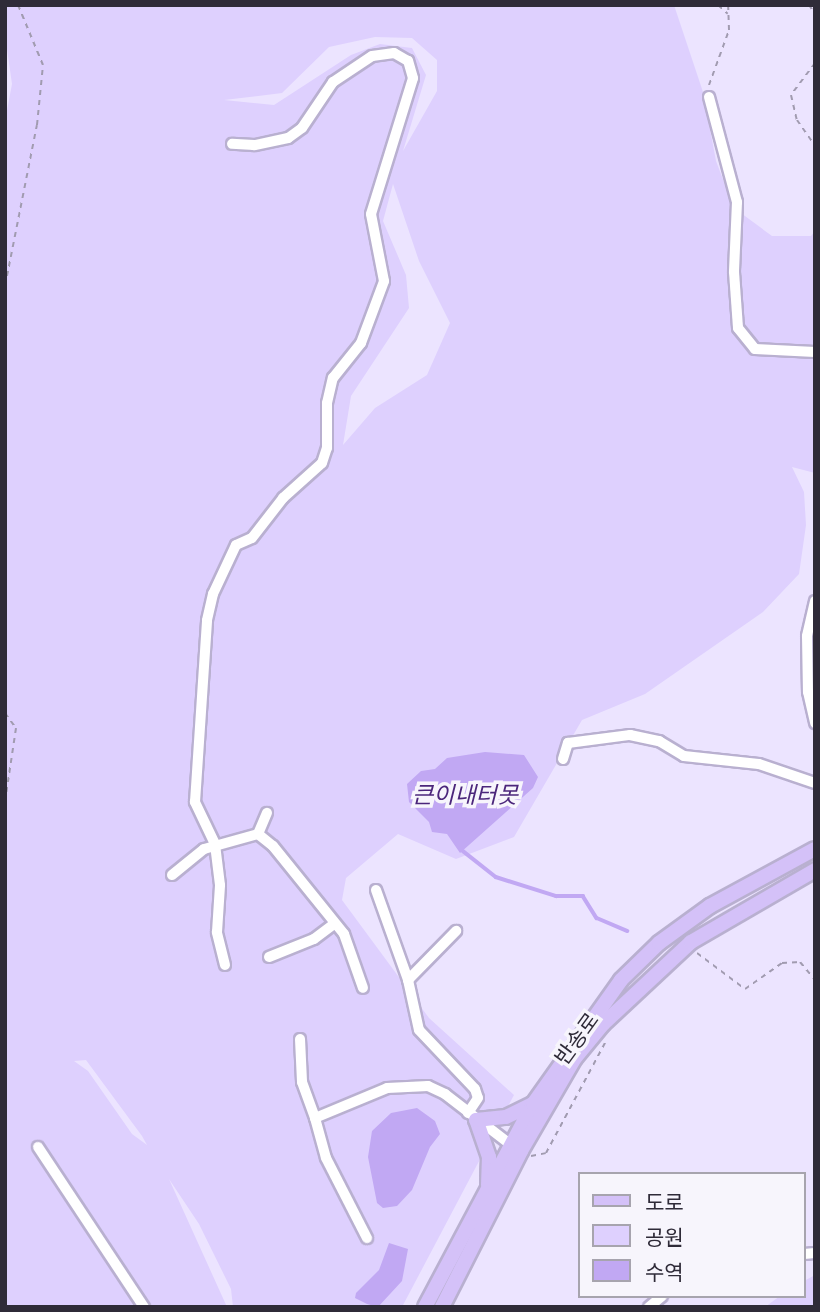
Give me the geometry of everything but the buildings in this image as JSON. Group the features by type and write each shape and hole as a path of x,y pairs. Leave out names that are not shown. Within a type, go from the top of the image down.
{"main road":[{"path":"779,889 783,877 810,862 809,852"},
{"name":"반송로","path":"445,1305 533,1104 621,980 659,943 724,896 809,852"},
{"name":"반송로","path":"425,1307 488,1190 575,1058 635,991 691,942 779,889 811,875"},
{"path":"488,1190 489,1157 472,1116 506,1117 533,1104"}],"street":[{"path":"225,965 217,932 220,885 215,844 195,802 205,709 205,647 213,594 236,545 252,538 283,498 325,456 334,378 361,342 384,281 371,214 413,78 408,61 394,53 372,56 333,82 302,128 288,138 254,145 232,144"},
{"path":"709,97 737,202 734,272 738,328 755,349 815,352"},
{"path":"815,601 807,619 815,723"},
{"path":"563,759 568,743 630,735 659,741 684,756 759,764 815,783"},
{"path":"258,834 267,813"},
{"path":"172,875 215,844 258,834 273,845 351,945 363,988"},
{"path":"376,890 408,980 419,1030 475,1089 478,1098 472,1116"},
{"path":"269,957 314,939 334,924"},
{"path":"408,980 456,931"},
{"path":"300,1039 302,1082 326,1158 367,1238"},
{"path":"315,1118 387,1088 409,1084 445,1094 516,1148"},
{"path":"38,1147 144,1307"}],"path":[{"path":"5,286 37,125 43,65 18,5"},
{"path":"718,5 729,15"},
{"path":"709,97 714,67 729,30 728,5"},
{"path":"809,5 815,14"},
{"path":"815,63 791,95 797,120 815,145"},
{"path":"5,713 16,728 5,802"},
{"path":"697,953 745,989 782,963 800,962 815,980"},
{"path":"516,1148 534,1158 546,1153 608,1038"}],"green space":[{"path":"6,5 674,5 703,92 716,161 734,208 772,236 811,236 815,231 815,473 792,467 804,492 806,525 799,574 763,612 645,694 582,720 514,837 456,859 398,834 346,878 342,900 429,1018 514,1095 402,1307 233,1307 231,1289 199,1224 169,1179 227,1307 5,1307 5,121 12,84 7,49 5,100","holes":["375,37 412,38 437,60 437,91 403,151 426,75 412,48 380,44 351,55 274,105 224,100 282,93 329,47","393,184 419,261 450,323 427,375 375,408 343,445 351,396 409,308 406,275 383,221","86,1060 147,1145 132,1134 88,1071 74,1061"]},
{"path":"815,1275 815,1307 765,1307 777,1298 806,1298 806,1280"}],"water":[{"name":"큰이내터못","path":"485,752 524,755 538,777 533,788 460,853 447,834 432,832 429,822 409,802 407,784 421,771 435,769 447,758"},
{"path":"417,1108 435,1121 440,1134 430,1147 412,1190 397,1206 383,1208 377,1203 368,1157 372,1131 391,1113"},
{"path":"389,1243 408,1249 402,1281 378,1307 355,1298 356,1293 379,1270"}],"waterway":[{"path":"463,851 496,877 556,896 583,896 597,918 627,931"}]}
